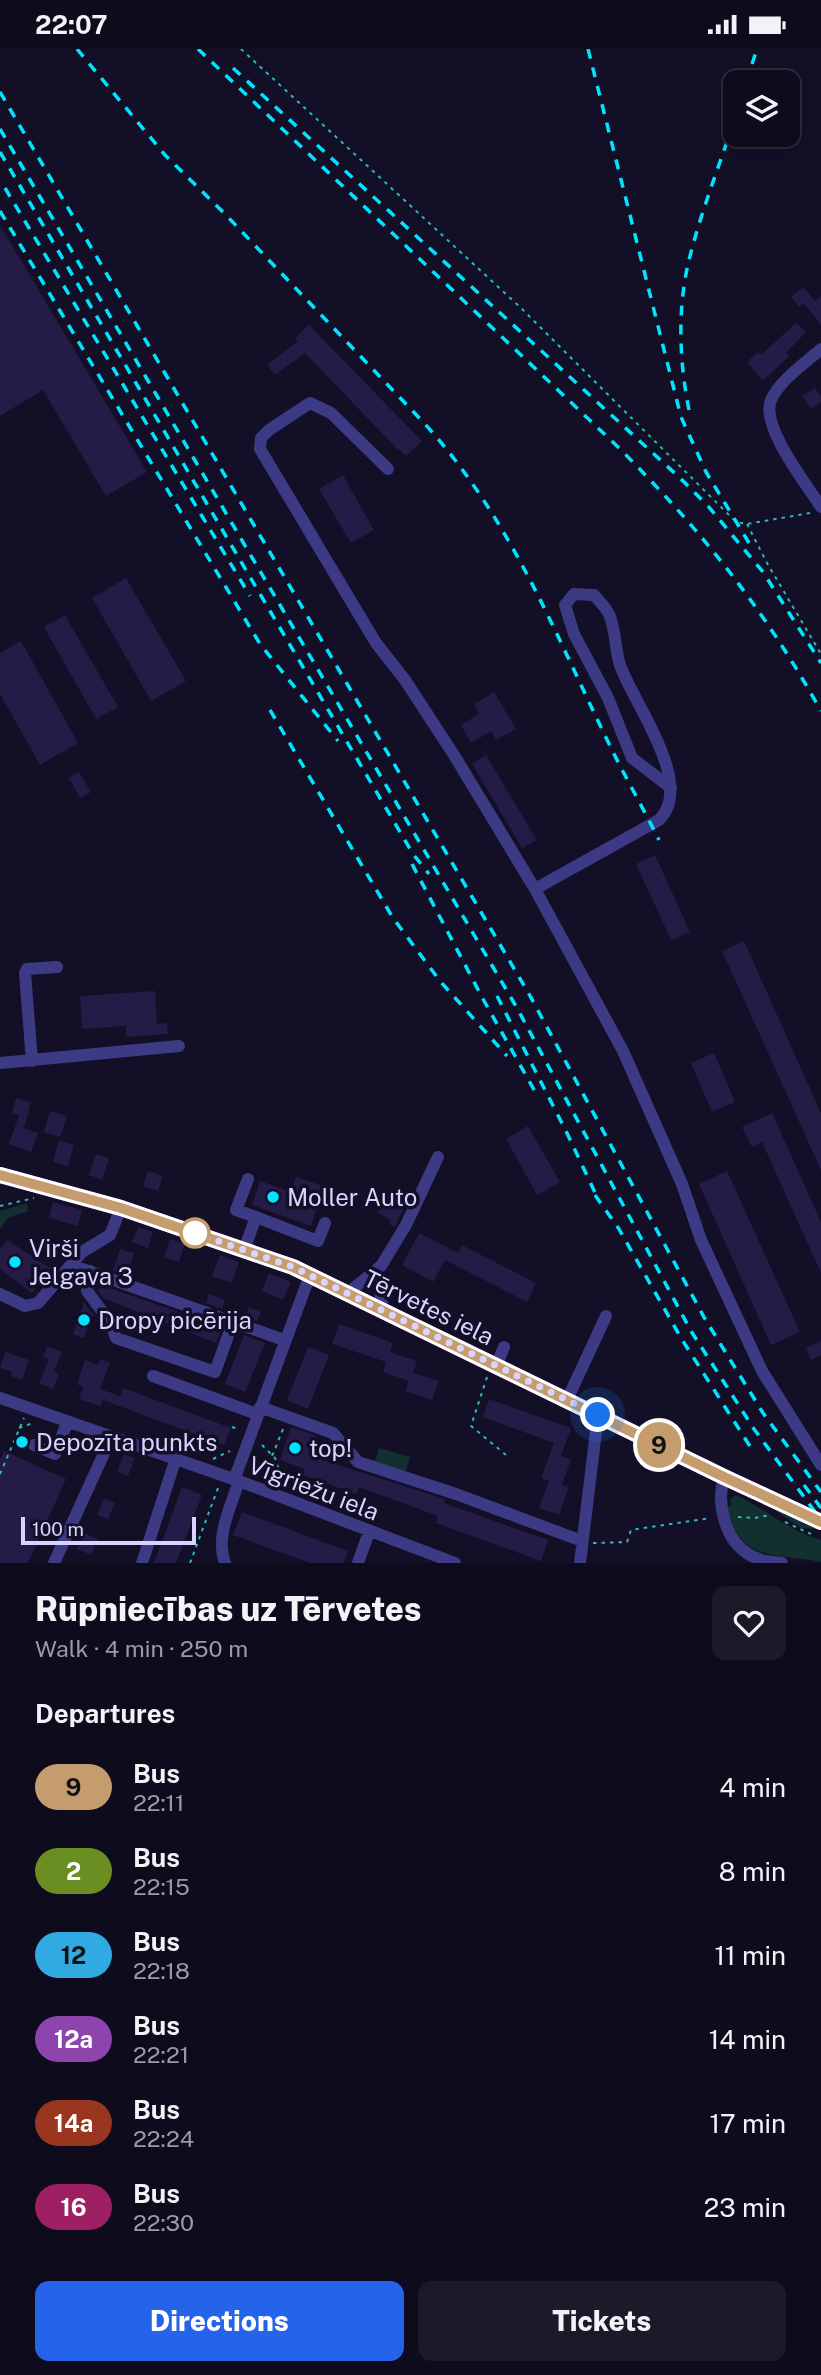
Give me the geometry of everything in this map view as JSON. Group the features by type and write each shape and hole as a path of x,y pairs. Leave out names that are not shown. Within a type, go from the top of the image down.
{"main road":[{"name":"Tērvetes iela","path":"4,1178 121,1208 310,1275 383,1310 492,1371 567,1400 821,1522"}],"street":[{"path":"816,510 772,425 769,407 780,387 821,349"},
{"path":"387,469 331,413 310,403 261,438 260,449 376,643 405,680 454,755 535,889 623,1051 682,1184 701,1240 762,1371 817,1447 821,1465"},
{"path":"535,889 659,820 665,814 671,788 654,733 619,664 610,615 594,595 574,594 565,605 574,634 608,698 632,758 671,788"},
{"path":"608,698 628,683"},
{"path":"32,1061 25,973 27,969 57,967"},
{"path":"0,1063 179,1046"},
{"path":"348,1293 377,1271 406,1225 438,1157"},
{"path":"248,1179 236,1210 318,1241 325,1223"},
{"path":"0,1294 25,1306 38,1303 82,1252 110,1235 121,1208"},
{"path":"244,1250 256,1217"},
{"path":"71,1265 284,1340"},
{"path":"90,1271 87,1291 110,1322 116,1338 215,1372 233,1322"},
{"path":"377,1271 383,1310"},
{"path":"225,1563 222,1555 232,1479 251,1442 258,1410 310,1275"},
{"path":"567,1400 606,1316"},
{"path":"492,1371 505,1347"},
{"path":"153,1376 333,1433 358,1462 456,1494 582,1541"},
{"name":"Vīgriežu iela","path":"0,1398 232,1479 455,1563"},
{"path":"580,1563 598,1415"},
{"path":"34,1445 55,1454 67,1423"},
{"path":"54,1563 111,1438"},
{"path":"142,1563 175,1461"},
{"path":"724,1477 721,1486 723,1517 737,1544 753,1557 782,1563"},
{"path":"358,1563 369,1532"}],"path":[{"path":"241,49 521,308 736,521 747,524 816,510"},
{"path":"747,524 821,653"},
{"path":"492,1371 471,1426 506,1455"},
{"path":"0,1474 24,1417"},
{"path":"253,1474 272,1455 287,1417"},
{"path":"19,1428 37,1422"},
{"path":"211,1460 251,1442 272,1455 284,1486"},
{"path":"190,1563 232,1479"},
{"path":"582,1541 600,1544 626,1542 631,1530 723,1517 755,1518 775,1513"}],"green space":[{"path":"27,1204 28,1211 8,1218 0,1229 0,1211"},
{"path":"379,1448 410,1457 405,1473 374,1464"},
{"path":"736,1495 798,1531 821,1540 821,1562 774,1555 750,1547 732,1525 726,1507 731,1506 731,1498"},
{"path":"773,1509 817,1528 801,1528"}],"building":[{"path":"0,225 147,472 106,496 43,390 0,416"},
{"path":"803,287 815,301 821,296 821,325 804,303 799,307 791,297"},
{"path":"796,323 806,332 786,353 789,356 763,381 747,362 758,352 761,355"},
{"path":"309,325 422,441 406,456 305,353 275,375 267,365 298,341 295,338"},
{"path":"815,388 821,396 821,402 811,409 802,396"},
{"path":"343,475 374,530 351,543 319,489"},
{"path":"126,578 186,681 151,701 92,598"},
{"path":"65,615 118,707 96,719 44,627"},
{"path":"21,641 78,743 40,765 0,694 0,653"},
{"path":"494,692 516,729 496,740 491,731 471,743 461,725 479,714 474,704"},
{"path":"486,755 537,840 522,848 472,764"},
{"path":"79,772 91,792 80,798 69,778"},
{"path":"655,855 690,932 671,940 636,864"},
{"path":"744,941 821,1113 821,1170 722,951"},
{"path":"155,991 157,1024 167,1023 168,1034 126,1037 126,1026 82,1029 80,996"},
{"path":"714,1053 735,1102 712,1112 691,1063"},
{"path":"16,1098 31,1102 24,1128 38,1133 31,1152 9,1144 19,1115 12,1113"},
{"path":"50,1111 67,1116 60,1137 44,1132"},
{"path":"772,1113 821,1222 821,1273 762,1142 752,1147 742,1127"},
{"path":"528,1126 560,1182 537,1195 506,1139"},
{"path":"59,1140 74,1145 68,1166 53,1162"},
{"path":"96,1154 109,1158 102,1180 89,1175"},
{"path":"148,1171 163,1176 158,1191 143,1186"},
{"path":"727,1171 800,1332 771,1345 699,1184"},
{"path":"296,1177 323,1186 311,1226 252,1205 260,1181 291,1192"},
{"path":"384,1200 398,1207 401,1202 406,1204 395,1227 389,1224 391,1220 377,1212"},
{"path":"53,1202 82,1210 78,1226 49,1218"},
{"path":"138,1227 153,1232 148,1248 132,1242"},
{"path":"419,1233 458,1253 462,1245 536,1283 527,1302 445,1260 433,1282 402,1265"},
{"path":"170,1239 185,1244 179,1262 164,1257"},
{"path":"7,1240 50,1268 32,1293 0,1269 0,1250"},
{"path":"120,1249 134,1253 128,1276 113,1271"},
{"path":"220,1255 239,1262 232,1283 212,1276"},
{"path":"269,1273 291,1282 283,1300 262,1291"},
{"path":"101,1285 222,1327 216,1343 103,1298 98,1291"},
{"path":"209,1294 225,1300 222,1309 206,1303"},
{"name":"Dropy picērija","path":"84,1302 93,1314 84,1338 73,1334"},
{"path":"249,1307 261,1312 257,1321 245,1317"},
{"path":"339,1324 393,1343 390,1352 417,1361 413,1373 439,1381 432,1400 405,1391 409,1381 383,1372 386,1362 332,1344"},
{"path":"244,1335 265,1343 245,1392 225,1384"},
{"path":"821,1341 821,1355 811,1360 806,1348"},
{"path":"47,1346 62,1352 54,1372 59,1374 53,1389 39,1383 49,1359 43,1357"},
{"path":"308,1347 329,1355 308,1409 287,1400"},
{"path":"5,1352 29,1360 22,1380 11,1376 12,1372 0,1368"},
{"path":"100,1359 110,1363 100,1389 120,1396 123,1388 231,1428 224,1445 103,1400 101,1406 79,1399 83,1387 77,1384 85,1360 98,1365"},
{"path":"489,1399 571,1428 561,1456 571,1460 562,1485 569,1487 559,1515 539,1508 549,1481 541,1478 554,1443 483,1417"},
{"path":"291,1427 317,1436 310,1456 445,1499 444,1503 548,1540 541,1561 436,1523 438,1516 359,1487 356,1494 303,1475 305,1469 280,1460"},
{"path":"4,1451 66,1479 28,1563 0,1563 0,1459"},
{"path":"124,1454 135,1458 128,1476 117,1471"},
{"path":"182,1487 202,1495 176,1563 154,1563"},
{"path":"104,1498 115,1503 108,1519 97,1515"},
{"path":"242,1512 348,1551 344,1563 310,1563 233,1535"},
{"path":"84,1533 98,1539 91,1555 77,1549"}],"railway":[{"path":"77,49 165,155 225,214 425,424 456,461 508,539 530,580 612,750 659,840"},
{"path":"198,49 648,477 729,571 776,638 821,711"},
{"path":"588,49 681,417 706,472 749,543"},
{"path":"750,70 757,49"},
{"path":"233,68 708,506 763,572 821,663"},
{"path":"0,92 529,994 705,1319 763,1413 821,1492"},
{"path":"0,129 517,1008 691,1331 754,1429 821,1520"},
{"path":"689,410 683,372 683,294 700,221 725,147"},
{"path":"0,152 413,854 429,874"},
{"path":"5,188 250,596"},
{"path":"0,211 260,644 338,741"},
{"path":"270,710 393,918 440,981 507,1056"},
{"path":"412,864 537,1095"},
{"path":"497,996 599,1201"},
{"path":"595,1195 619,1229 681,1338 753,1451"},
{"path":"804,1485 821,1508"}],"bus line":[{"name":"9","path":"0,1175 121,1208 293,1267 821,1522"}],"place":[{"name":"Moller Auto","path":"273,1197"},
{"name":"Virši Jelgava 3","path":"15,1262"},
{"name":"Dropy picērija","path":"84,1320"},
{"name":"Depozīta punkts","path":"22,1442"},
{"name":"top!","path":"295,1448"}],"route":[{"path":"195,1233 293,1267 598,1415"}]}
